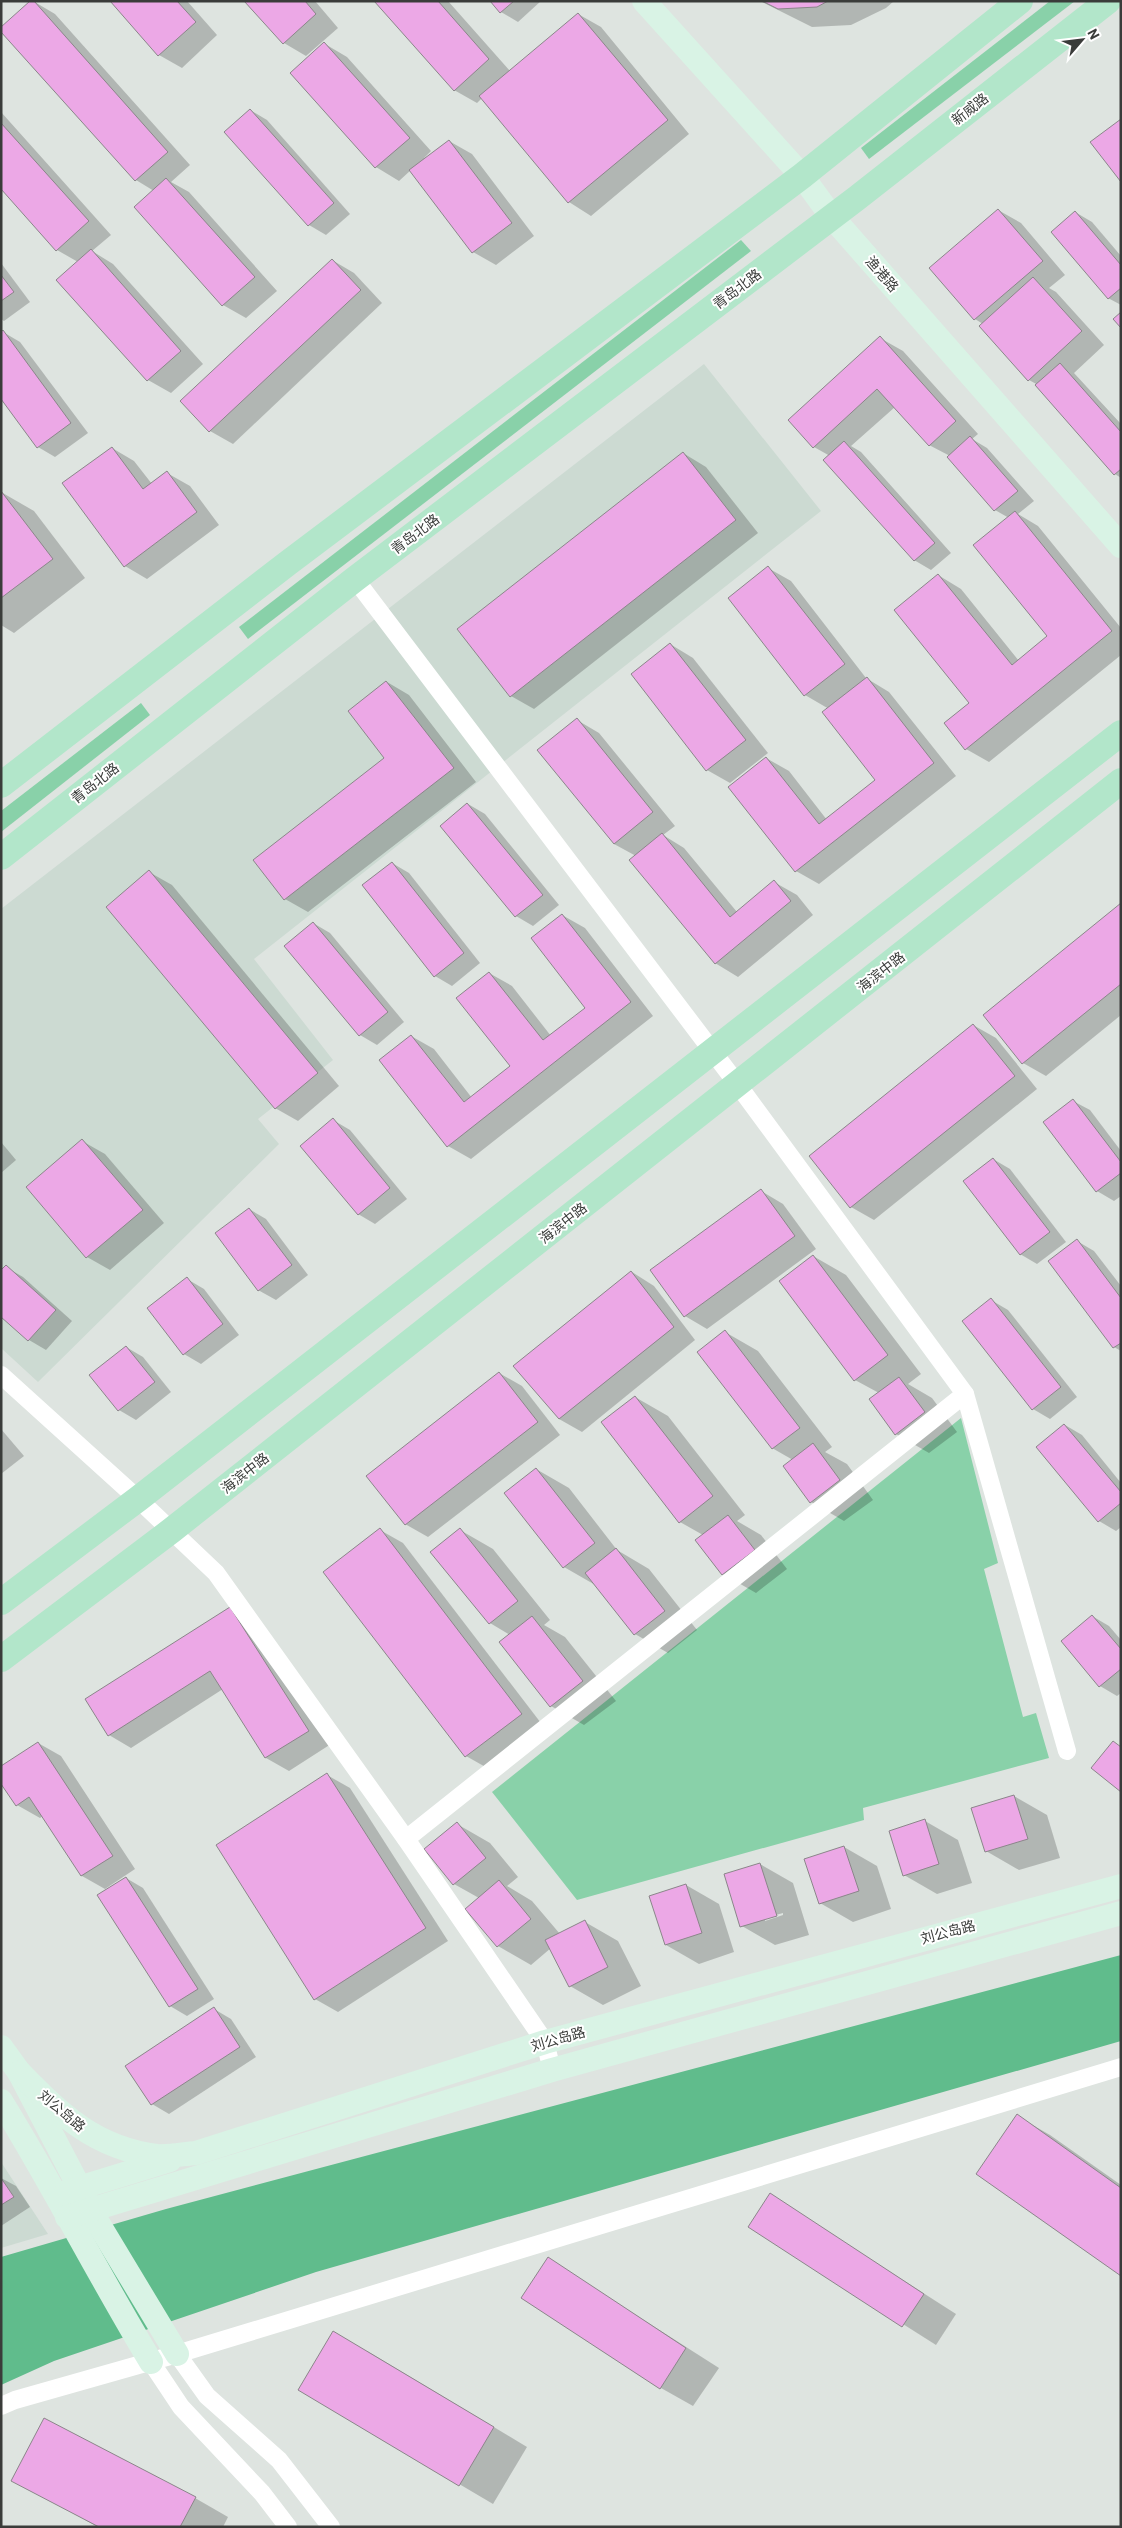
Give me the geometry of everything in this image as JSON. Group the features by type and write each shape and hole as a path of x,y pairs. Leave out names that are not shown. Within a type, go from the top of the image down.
{"main road":[{"name":"渔港路","path":"644,1 802,176 832,217 1121,546"},
{"path":"5,775 802,176 1020,1"},
{"name":"新威路","path":"832,217 1108,1"},
{"name":"青岛北路","path":"1,856 355,579 832,217"},
{"path":"1,1602 138,1499 1121,733"},
{"name":"海滨中路","path":"1,1659 172,1530 1121,781"},
{"name":"刘公岛路","path":"19,2072 54,2108 95,2137 120,2148 159,2156 196,2153 545,2042 1121,1886"},
{"name":"刘公岛路","path":"70,2223 552,2070 1121,1913"},
{"name":"刘公岛路","path":"1,2047 19,2072 95,2216"},
{"path":"1,2102 41,2166 70,2223 151,2362"},
{"path":"56,2195 196,2153"},
{"path":"95,2216 177,2354"}],"street":[{"path":"355,579 738,1085 964,1394 1067,1750"},
{"path":"1,1375 172,1530 216,1574 406,1839 545,2042 552,2070"},
{"path":"406,1839 964,1394"},
{"path":"1,2406 15,2400 151,2362 1121,2067"},
{"path":"177,2354 207,2396 279,2460 331,2527"},
{"path":"151,2362 181,2407 262,2493 288,2527"}],"shaded area":[{"path":"1050,1 1075,1 869,159 861,148"},
{"path":"741,240 751,251 248,639 239,627"},
{"path":"704,364 821,511 254,959 333,1060 258,1119 279,1144 38,1382 1,1348 1,909"},
{"path":"141,703 150,715 1,832 1,811"},
{"path":"961,1418 998,1563 984,1569 1023,1717 1036,1713 1049,1758 863,1808 864,1820 577,1900 492,1792"},
{"path":"1121,1955 1121,2041 316,2272 54,2361 1,2385 1,2257 166,2209"},
{"path":"1,2162 48,2234 1,2248"}],"building":[{"path":"30,1 34,1 168,152 135,181 1,32 1,27"},
{"path":"110,1 177,1 196,22 158,56"},
{"path":"244,1 305,1 316,14 283,44"},
{"path":"374,1 438,1 489,59 454,91"},
{"path":"490,1 514,1 500,13"},
{"path":"762,1 828,1 817,7 778,9"},
{"path":"578,13 668,120 568,203 479,96"},
{"path":"324,42 410,138 375,168 290,73"},
{"path":"250,109 334,203 308,226 224,132"},
{"path":"1121,119 1121,182 1090,142"},
{"path":"1,123 89,221 56,251 1,189"},
{"path":"449,140 512,223 472,253 409,170"},
{"path":"166,178 255,277 222,306 134,207"},
{"path":"998,209 1043,261 974,320 929,268"},
{"path":"1075,211 1121,265 1121,288 1108,299 1051,232"},
{"path":"91,249 181,351 147,381 56,280"},
{"path":"332,259 361,290 209,432 180,401"},
{"path":"1,275 14,292 1,301"},
{"path":"1033,277 1082,331 1028,381 979,326"},
{"path":"1121,312 1121,328 1113,319"},
{"path":"3,330 71,423 37,448 1,399 1,332"},
{"path":"880,336 956,421 929,446 877,389 813,448 788,420"},
{"path":"1060,363 1121,432 1121,469 1114,475 1035,385"},
{"path":"970,436 1018,491 994,511 947,457"},
{"path":"844,441 935,543 914,561 823,460"},
{"path":"112,447 143,489 167,471 197,512 124,567 62,483"},
{"path":"683,452 736,520 510,697 457,629"},
{"path":"1,491 53,559 1,598"},
{"path":"1015,511 1112,631 965,750 944,723 969,703 894,610 938,574 1012,665 1047,636 973,545"},
{"path":"768,566 845,664 804,696 728,598"},
{"path":"670,643 746,740 706,771 631,674"},
{"path":"867,677 934,763 795,872 728,787 766,757 819,824 875,780 822,712"},
{"path":"386,681 454,768 284,900 253,860 384,758 348,711"},
{"path":"577,718 653,812 614,844 537,750"},
{"path":"467,803 543,895 515,917 440,826"},
{"path":"662,833 730,917 774,880 791,901 715,964 629,860"},
{"path":"392,862 464,953 434,977 362,885"},
{"path":"149,870 318,1073 275,1109 106,907"},
{"path":"1121,903 1121,984 1022,1064 983,1015"},
{"path":"562,914 631,1002 447,1147 379,1060 411,1035 464,1102 510,1066 456,998 489,972 543,1040 585,1008 531,938"},
{"path":"313,922 388,1012 359,1036 284,946"},
{"path":"973,1024 1015,1076 850,1208 809,1156"},
{"path":"1073,1099 1121,1162 1121,1173 1096,1192 1043,1122"},
{"path":"333,1118 390,1188 358,1215 300,1146"},
{"path":"82,1139 143,1210 86,1258 26,1187"},
{"path":"993,1158 1050,1232 1020,1255 963,1181"},
{"path":"761,1189 795,1236 684,1317 650,1270"},
{"path":"249,1208 292,1265 258,1291 215,1233"},
{"path":"1077,1239 1121,1298 1121,1343 1113,1348 1048,1261"},
{"path":"813,1255 888,1355 854,1381 779,1281"},
{"path":"6,1265 56,1310 28,1341 1,1317 1,1270"},
{"path":"631,1271 674,1327 559,1419 513,1366"},
{"path":"187,1277 223,1324 183,1355 147,1308"},
{"path":"991,1298 1061,1387 1032,1410 962,1321"},
{"path":"725,1330 800,1428 772,1449 697,1352"},
{"path":"126,1346 155,1382 118,1411 89,1375"},
{"path":"499,1372 538,1422 405,1525 366,1476"},
{"path":"899,1377 925,1412 895,1435 869,1399"},
{"path":"635,1396 713,1496 679,1523 601,1422"},
{"path":"1064,1424 1121,1492 1121,1503 1098,1522 1036,1447"},
{"path":"813,1443 840,1480 810,1503 783,1466"},
{"path":"536,1468 595,1543 563,1568 504,1493"},
{"path":"728,1515 755,1550 722,1575 695,1540"},
{"path":"380,1528 522,1714 465,1757 323,1572"},
{"path":"460,1528 518,1601 489,1624 430,1552"},
{"path":"616,1548 665,1611 634,1635 585,1573"},
{"path":"230,1607 309,1731 265,1758 210,1671 108,1736 85,1699"},
{"path":"1092,1615 1121,1649 1121,1669 1099,1687 1061,1641"},
{"path":"532,1616 583,1681 550,1707 499,1642"},
{"path":"1113,1741 1121,1747 1121,1792 1091,1768"},
{"path":"38,1742 113,1856 81,1876 29,1797 16,1806 1,1784 1,1766"},
{"path":"327,1773 426,1928 314,2000 216,1845"},
{"path":"1014,1795 1028,1839 985,1852 971,1808"},
{"path":"925,1819 939,1864 903,1876 889,1831"},
{"path":"457,1822 486,1858 453,1885 424,1849"},
{"path":"844,1846 859,1891 819,1904 804,1859"},
{"path":"760,1863 777,1916 740,1927 724,1874"},
{"path":"126,1877 198,1989 169,2007 97,1895"},
{"path":"499,1880 531,1919 497,1947 465,1909"},
{"path":"686,1884 702,1933 665,1945 649,1896"},
{"path":"585,1920 608,1967 569,1987 545,1940"},
{"path":"214,2007 240,2047 151,2105 125,2066"},
{"path":"1017,2114 1121,2188 1121,2276 976,2174"},
{"path":"1,2178 14,2197 1,2205"},
{"path":"770,2193 924,2294 902,2327 748,2227"},
{"path":"548,2257 686,2348 660,2389 521,2298"},
{"path":"333,2331 494,2427 459,2486 298,2390"},
{"path":"44,2418 196,2497 180,2527 99,2527 11,2481"}]}
